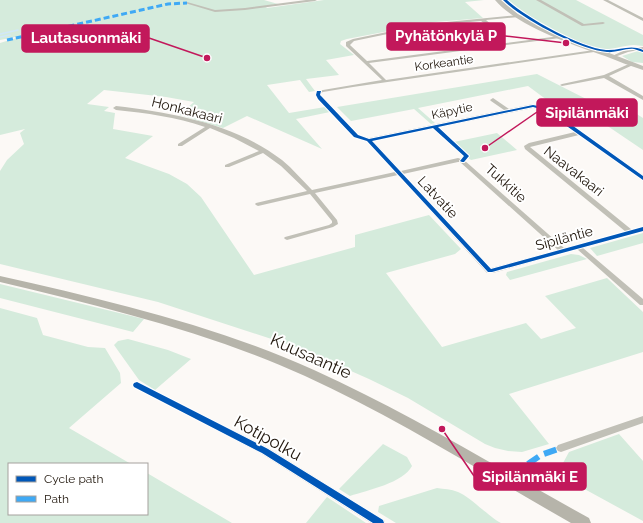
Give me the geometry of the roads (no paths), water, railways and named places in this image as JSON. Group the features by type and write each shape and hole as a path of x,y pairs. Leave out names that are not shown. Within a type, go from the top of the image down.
{"main road":[{"name":"Kuusaantie","path":"0,279 98,302 200,330 308,372 393,414 584,523"}],"street":[{"path":"187,3 215,11 245,9 315,0"},
{"path":"498,0 506,8 518,16 560,37 594,51 643,68"},
{"path":"538,0 582,24 603,23"},
{"path":"605,0 643,20"},
{"path":"385,81 348,45 348,43 353,40 426,25 518,16"},
{"path":"457,30 492,27 483,20"},
{"path":"367,62 560,37"},
{"path":"612,57 627,51 643,48"},
{"name":"Korkeantie","path":"369,140 356,136 320,98 318,95 319,92 594,51"},
{"path":"562,85 605,76 631,64"},
{"path":"605,76 643,98"},
{"path":"493,100 508,111"},
{"name":"Käpytie","path":"369,140 533,106 546,109 579,133"},
{"name":"Honkakaari","path":"116,108 176,117 210,126 229,133 264,151 284,165 311,192 335,223 331,226 287,238"},
{"path":"180,145 210,126"},
{"path":"579,133 643,178"},
{"name":"Naavakaari","path":"579,133 531,144 527,146 527,148 631,232"},
{"name":"Latvatie","path":"369,140 490,271"},
{"path":"227,166 264,151"},
{"name":"Tukkitie","path":"399,174 458,160 465,162 563,250"},
{"path":"258,204 399,174"},
{"name":"Sipiläntie","path":"490,271 643,228"},
{"path":"578,246 643,303"},
{"name":"Kotipolku","path":"137,385 265,451 380,523"},
{"path":"561,448 643,419"}],"waterway":[{"path":"0,34 18,30"},
{"path":"0,37 10,35"}],"place":[{"name":"Pyhätönkylä P","path":"566,43"},
{"name":"Lautasuonmäki","path":"207,58"},
{"name":"Sipilänmäki","path":"485,148"},
{"name":"Sipilänmäki E","path":"442,429"}]}
